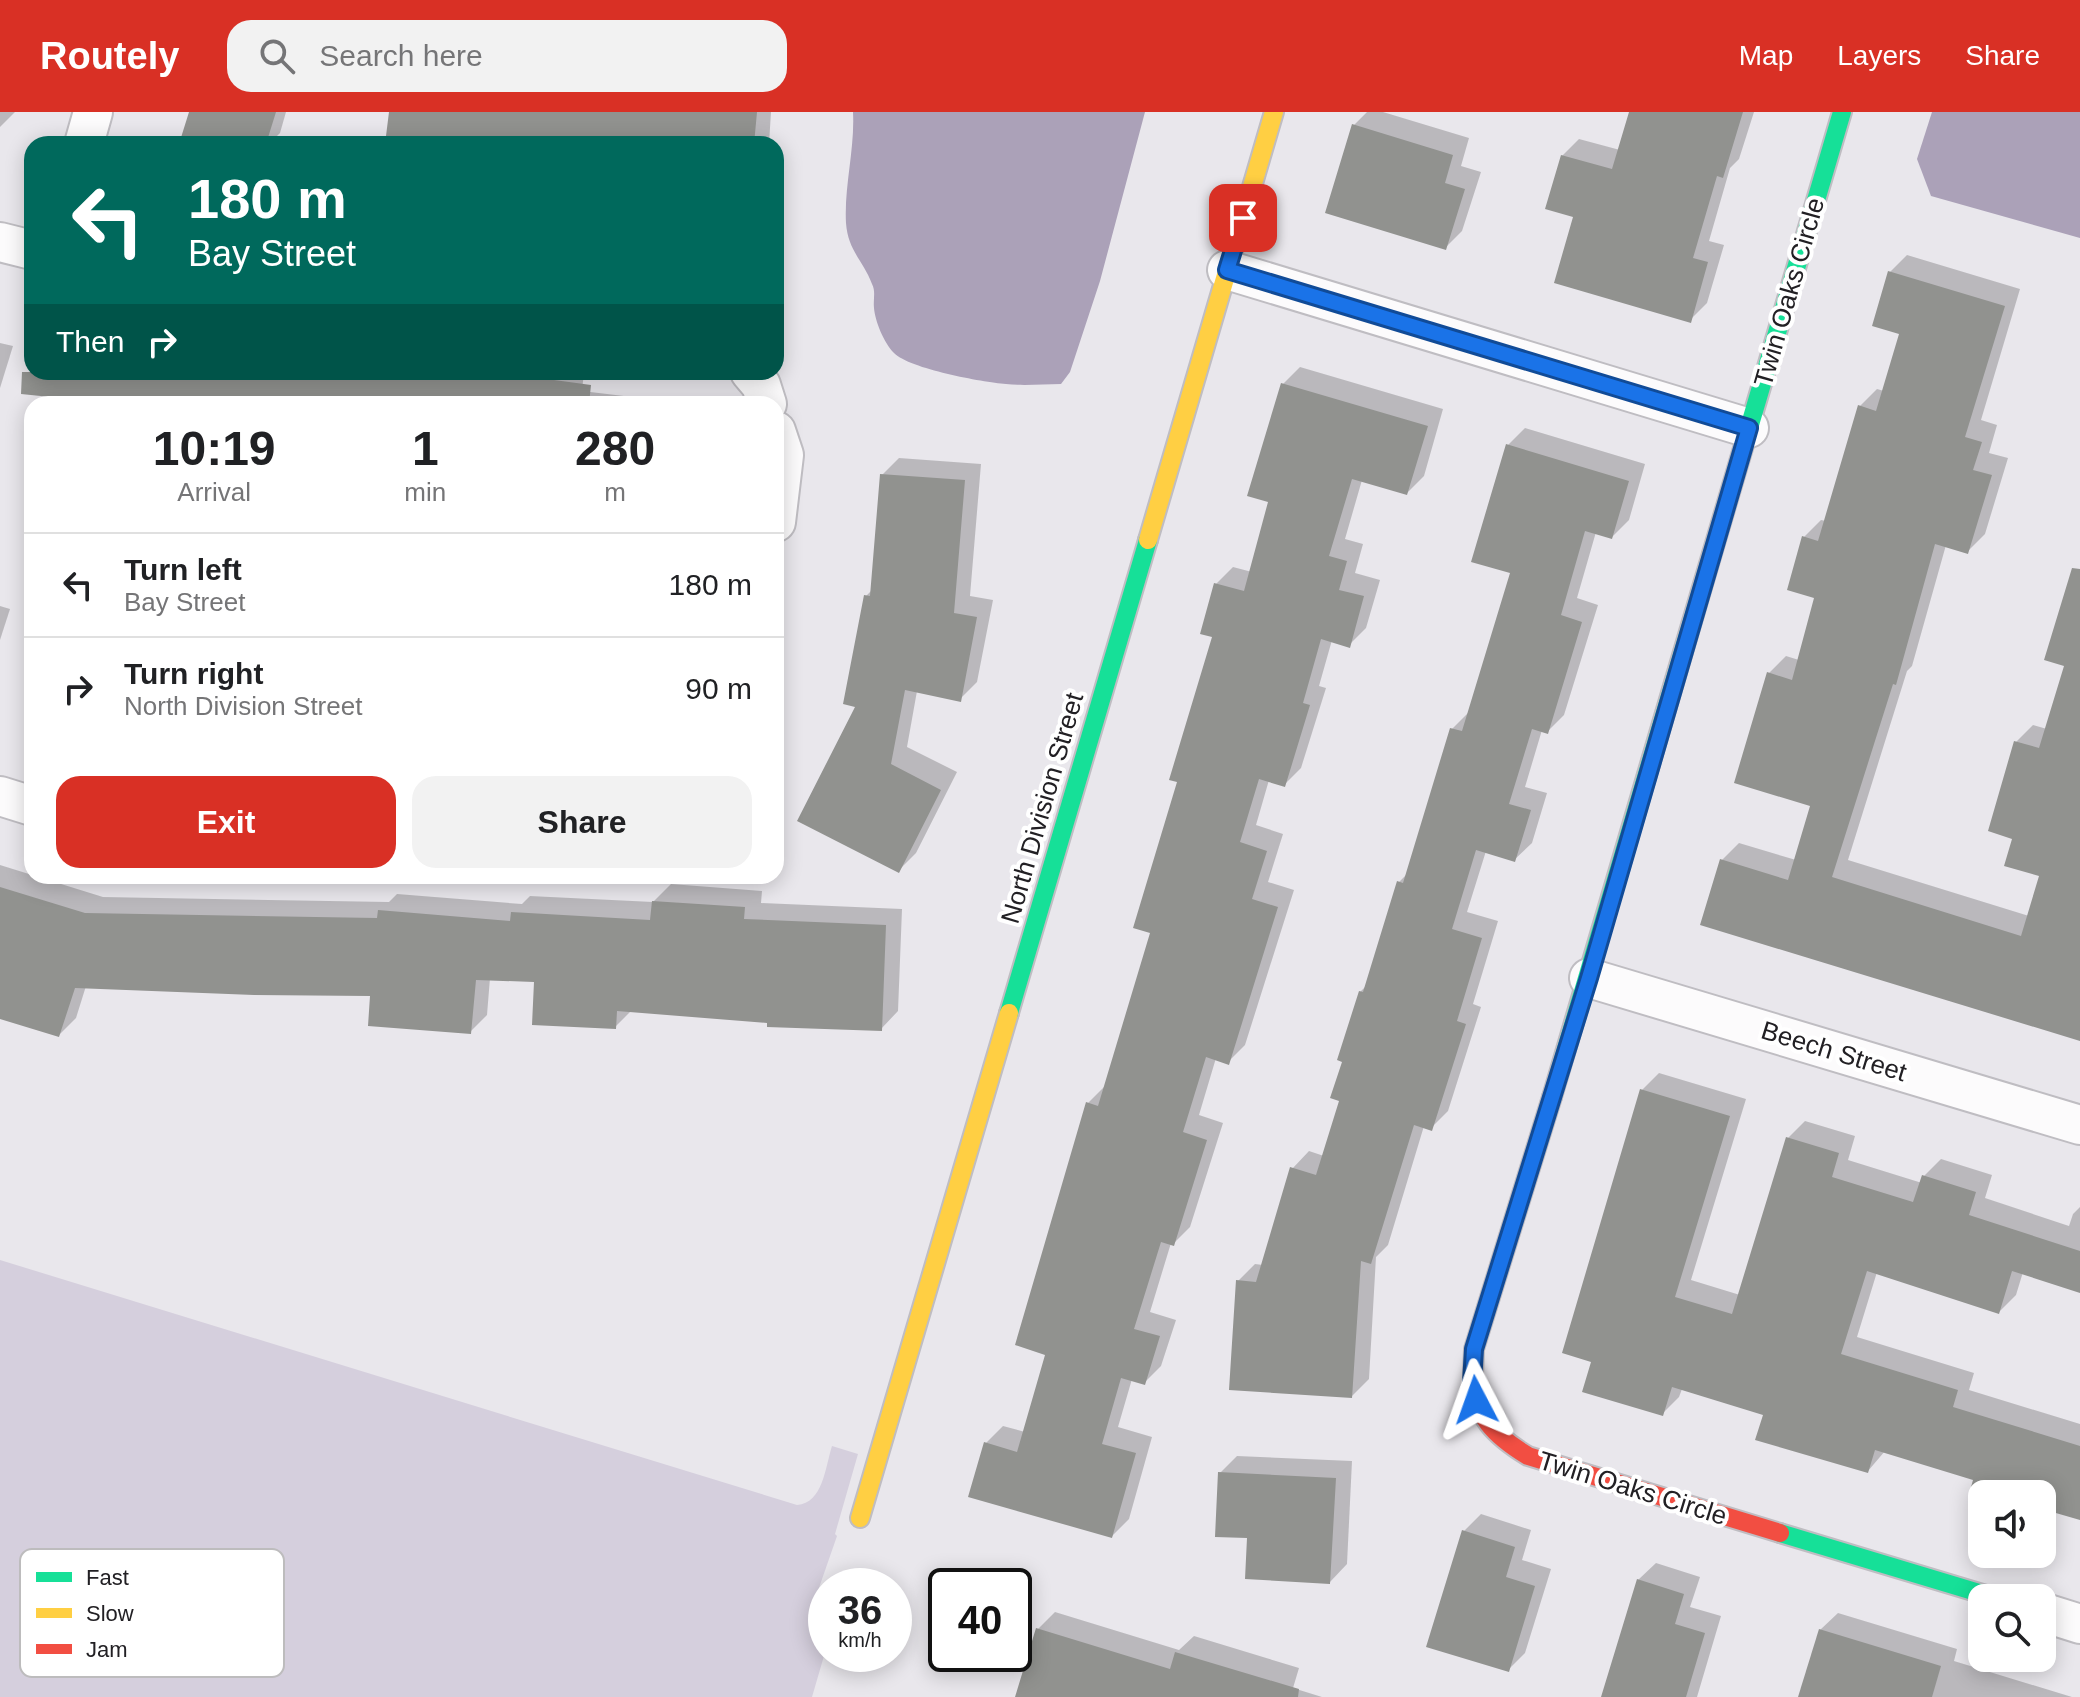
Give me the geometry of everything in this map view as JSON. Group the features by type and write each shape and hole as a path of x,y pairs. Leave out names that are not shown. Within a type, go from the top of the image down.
{"street":[{"path":"86,136 93,112"},
{"name":"North Division Street","path":"860,1518 1274,112"},
{"name":"Twin Oaks Circle","path":"1842,112 1589,978 1474,1349 1472,1383 1481,1417 1502,1442 1528,1456 1968,1590"},
{"path":"0,242 24,248"},
{"path":"1227,270 1749,428"},
{"path":"0,796 24,804"},
{"name":"Beech Street","path":"1589,978 2080,1125"},
{"path":"2056,1616 2080,1624"}],"shaded area":[{"path":"853,112 1145,112 1100,281 1070,372 1061,384 1013,385 964,378 902,359 890,349 876,319 873,287 847,233"},
{"path":"1932,112 2080,112 2080,238 1931,196 1917,159"},
{"path":"0,1260 797,1505 806,1503 818,1491 832,1446 858,1454 826,1568 808,1568 808,1672 819,1672 812,1697 0,1697"}],"building":[{"path":"189,112 276,112 268,136 182,136"},
{"path":"389,112 757,112 755,136 386,136"},
{"path":"1629,112 1743,112 1723,178 1717,176 1693,258 1708,262 1691,323 1554,283 1573,217 1545,209 1561,155 1612,169"},
{"path":"1352,124 1453,155 1445,183 1465,189 1446,250 1325,213"},
{"path":"1888,271 2005,306 1965,437 1982,442 1973,470 1992,475 1968,554 1935,544 1896,685 1893,684 1832,877 2021,936 2039,876 2004,866 2012,839 1988,831 2014,741 2039,748 2064,666 2044,660 2072,568 2080,569 2080,1041 1700,925 1720,859 1788,880 1810,806 1734,783 1767,672 1792,680 1814,598 1787,590 1802,536 1818,541 1858,405 1876,411 1899,334 1872,326"},
{"path":"22,372 24,380 554,380 591,385 590,396 21,394"},
{"path":"1281,383 1428,426 1407,495 1352,479 1329,556 1347,561 1339,590 1364,596 1350,648 1321,639 1303,703 1310,705 1285,787 1259,779 1240,842 1267,851 1252,899 1278,907 1229,1065 1206,1057 1183,1132 1207,1140 1174,1246 1161,1242 1134,1329 1160,1336 1145,1385 1121,1378 1102,1444 1136,1453 1112,1538 968,1497 984,1442 1017,1452 1045,1355 1015,1345 1086,1102 1098,1106 1150,933 1133,928 1177,782 1169,780 1212,637 1200,634 1214,583 1244,591 1268,502 1247,496"},
{"path":"1506,444 1629,481 1612,539 1585,531 1561,615 1582,622 1548,734 1532,729 1509,804 1531,810 1515,862 1476,850 1452,929 1482,938 1457,1021 1466,1024 1432,1131 1414,1125 1371,1264 1361,1261 1352,1398 1229,1390 1236,1280 1256,1282 1290,1167 1316,1175 1339,1101 1330,1098 1342,1062 1337,1060 1359,991 1363,992 1397,881 1403,883 1450,728 1462,731 1510,573 1471,562"},
{"path":"880,474 965,480 954,613 977,617 961,702 905,690 891,764 941,790 899,873 797,821 855,707 843,704 864,595 870,596"},
{"path":"0,887 85,913 377,918 378,910 510,921 511,912 650,920 652,901 745,907 744,919 886,925 882,1031 767,1027 767,1023 617,1011 616,1029 532,1025 534,982 476,980 471,1034 368,1026 370,996 75,988 59,1037 0,1019"},
{"path":"1640,1089 1730,1116 1675,1297 1732,1314 1786,1137 1839,1153 1832,1177 1913,1202 1922,1175 1976,1192 1969,1215 2080,1251 2080,1293 2012,1271 1999,1314 1867,1271 1841,1354 1958,1390 1953,1407 2080,1446 2080,1520 2056,1513 2056,1480 1973,1480 1875,1450 1868,1473 1755,1440 1763,1415 1672,1387 1663,1416 1582,1392 1591,1362 1562,1353"},
{"path":"1218,1472 1336,1478 1330,1584 1245,1579 1247,1538 1215,1537"},
{"path":"1462,1530 1515,1547 1506,1577 1535,1586 1509,1672 1426,1647"},
{"path":"1637,1579 1684,1594 1675,1624 1705,1633 1686,1697 1601,1697"},
{"path":"1036,1628 1170,1669 1175,1652 1299,1689 1298,1697 1015,1697 1023,1672 1032,1672 1032,1641"},
{"path":"1819,1629 1941,1666 1932,1697 1798,1697"}],"traffic: fast":[{"path":"1552,1097 1842,112"},
{"path":"1009,1013 1148,540"},
{"path":"1780,1533 1968,1590"}],"traffic: slow":[{"path":"1148,540 1274,112"},
{"path":"860,1518 1009,1013"},
{"path":"1473,1376 1474,1349 1552,1097"}],"traffic: jam":[{"path":"1473,1376 1477,1403 1488,1424 1528,1456 1780,1533"}],"route":[{"path":"1243,218 1227,270 1749,428 1589,978 1474,1349 1472,1383 1476,1400"}]}
